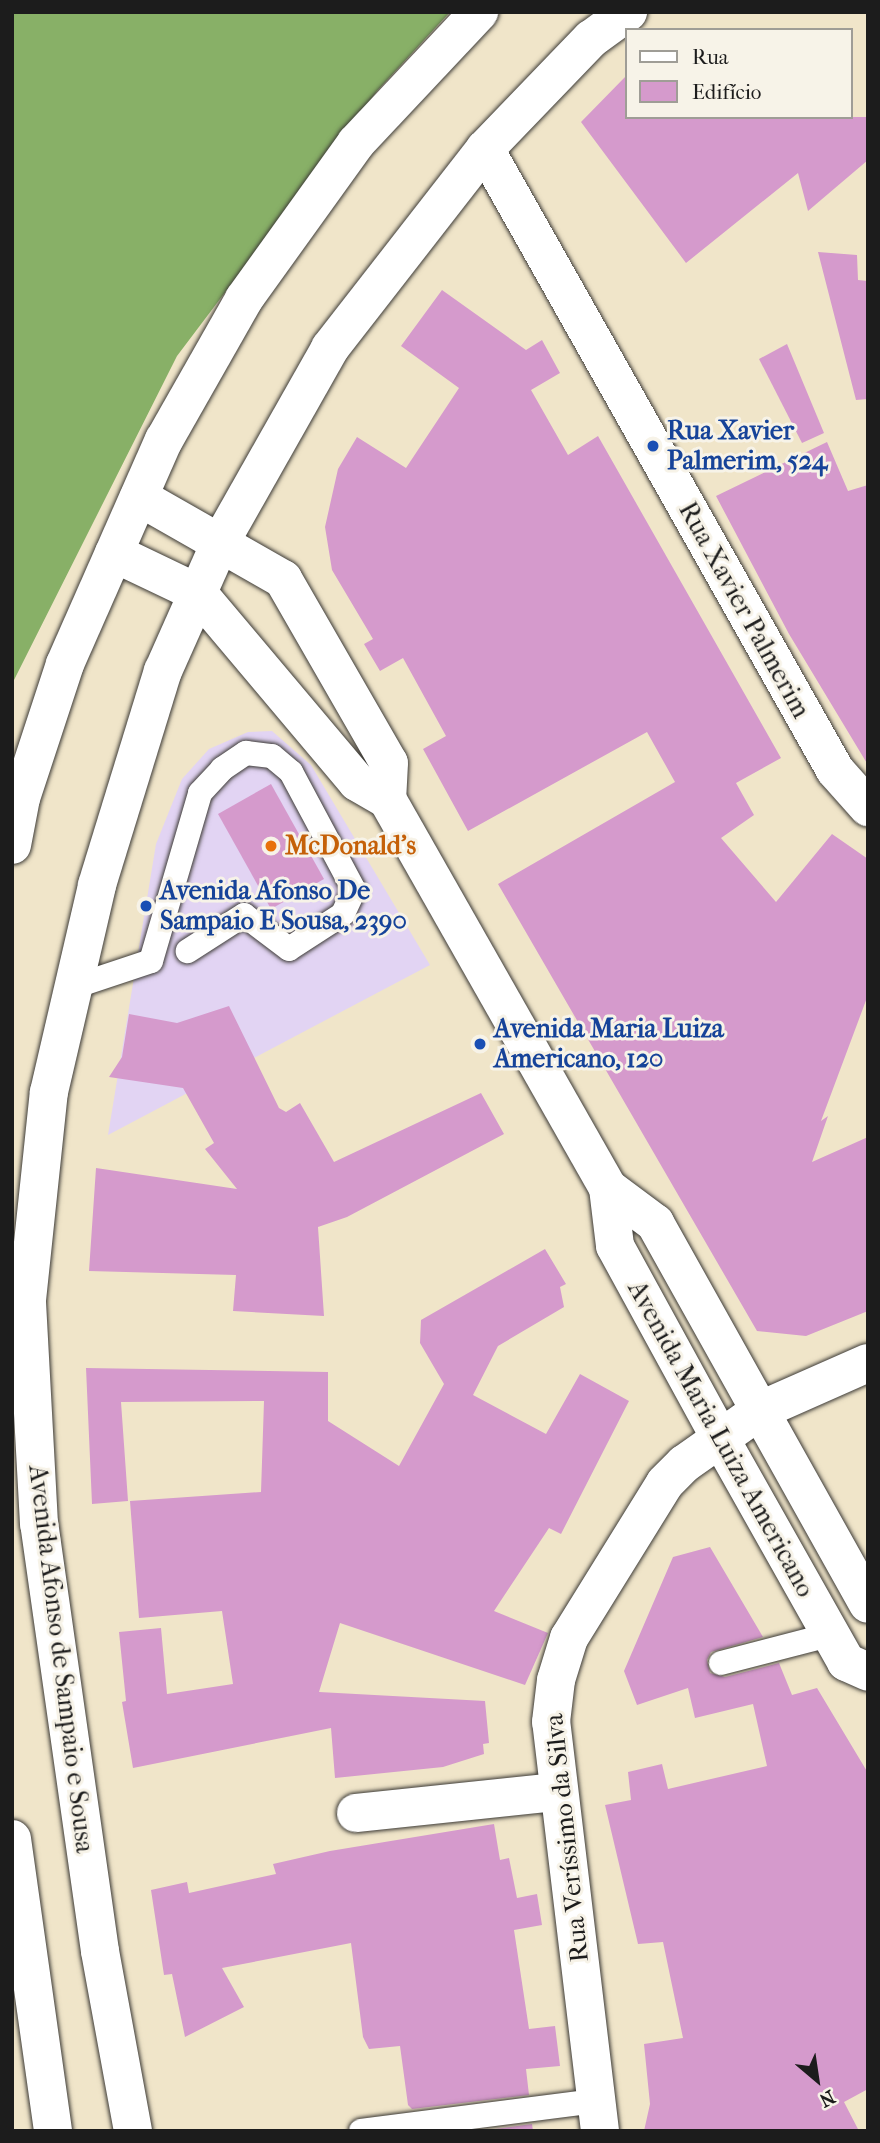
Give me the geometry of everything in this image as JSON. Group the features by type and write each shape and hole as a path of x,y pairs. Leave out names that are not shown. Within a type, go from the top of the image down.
{"main road":[{"path":"12,845 21,798 65,664 163,440 244,299 356,143 479,12"},
{"name":"Avenida Afonso de Sampaio e Sousa","path":"133,2131 65,1727 37,1497 27,1300 48,1092 97,885 163,671 221,541 330,348 485,149 591,39 628,12"},
{"name":"Rua Xavier Palmerim","path":"485,149 835,770 868,807"},
{"path":"114,553 198,593 357,782 387,799 389,763 283,579 221,541 139,497"},
{"name":"Avenida Maria Luiza Americano","path":"387,799 608,1188 615,1246 720,1438 846,1662 868,1672"},
{"name":"Avenida Maria Luiza Americano","path":"608,1188 655,1223 868,1604"},
{"name":"Rua Veríssimo da Silva","path":"597,2116 557,1792 551,1722 556,1680 569,1638 664,1483 759,1411 868,1363"},
{"path":"356,1813 557,1792"},
{"path":"12,1839 53,2131"}],"lane":[{"path":"73,987 151,961 200,793 222,769 246,753 272,756 291,772 354,890 343,914 289,949 244,915 188,951"},
{"path":"721,1663 829,1635"},
{"path":"361,2131 597,2116"}],"shaded area":[{"path":"272,731 311,765 430,965 108,1135 156,844 182,779 209,749 248,732"}],"green space":[{"path":"12,12 450,12 377,91 177,356 12,684"}],"building":[{"path":"624,78 624,119 868,117 868,160 808,211 798,173 686,263 581,122"},
{"path":"818,252 857,255 858,280 868,281 868,399 856,400"},
{"path":"442,290 526,350 542,340 560,373 531,390 568,455 598,436 781,758 736,783 754,815 721,838 776,902 832,834 868,859 868,995 821,1121 828,1116 812,1162 868,1137 868,1311 806,1336 757,1331 498,884 675,782 647,732 468,831 423,749 446,736 403,658 380,671 364,644 373,639 332,570 325,527 338,469 357,437 406,468 459,388 401,346"},
{"path":"787,344 824,433 802,443 759,359"},
{"path":"827,442 848,491 868,485 868,765 789,634 716,496"},
{"name":"McDonald's","path":"271,784 324,879 271,909 218,814"},
{"path":"229,1006 279,1108 286,1112 300,1103 334,1162 481,1093 504,1134 347,1217 318,1227 324,1316 233,1311 236,1275 89,1271 96,1168 237,1189 205,1149 214,1143 183,1088 109,1077 122,1057 129,1014 177,1023"},
{"path":"545,1249 566,1284 560,1287 564,1307 498,1346 473,1395 546,1434 580,1374 629,1401 561,1534 549,1528 494,1611 548,1633 525,1685 340,1623 319,1692 485,1701 489,1743 483,1744 484,1754 443,1767 335,1778 331,1728 133,1768 122,1702 126,1701 119,1632 161,1628 167,1694 233,1684 222,1611 139,1618 130,1501 261,1492 264,1401 121,1402 128,1501 92,1504 86,1368 328,1372 328,1421 399,1466 444,1384 420,1343 421,1320"},
{"path":"710,1547 763,1637 711,1652 707,1660 710,1673 725,1677 779,1663 792,1695 817,1688 868,1773 868,2089 844,2102 859,2131 644,2131 650,2104 644,2044 683,2038 663,1942 638,1944 605,1805 631,1800 628,1772 662,1764 668,1789 767,1766 753,1704 695,1718 688,1688 637,1705 624,1671 673,1557"},
{"path":"494,1824 500,1860 509,1858 517,1898 537,1894 542,1925 514,1930 529,2029 555,2026 560,2066 526,2069 529,2095 412,2109 408,2105 400,2046 369,2049 363,2037 351,1943 222,1968 244,2007 185,2037 172,1974 164,1975 151,1890 187,1882 189,1893 276,1874 273,1864 330,1851"},
{"path":"532,2124 533,2131 480,2131"}],"place":[{"name":"Rua Xavier Palmerim, 524","path":"653,446"},
{"name":"McDonald's","path":"271,846"},
{"name":"Avenida Afonso De Sampaio E Sousa, 2390","path":"146,906"},
{"name":"Avenida Maria Luiza Americano, 120","path":"480,1044"}]}
